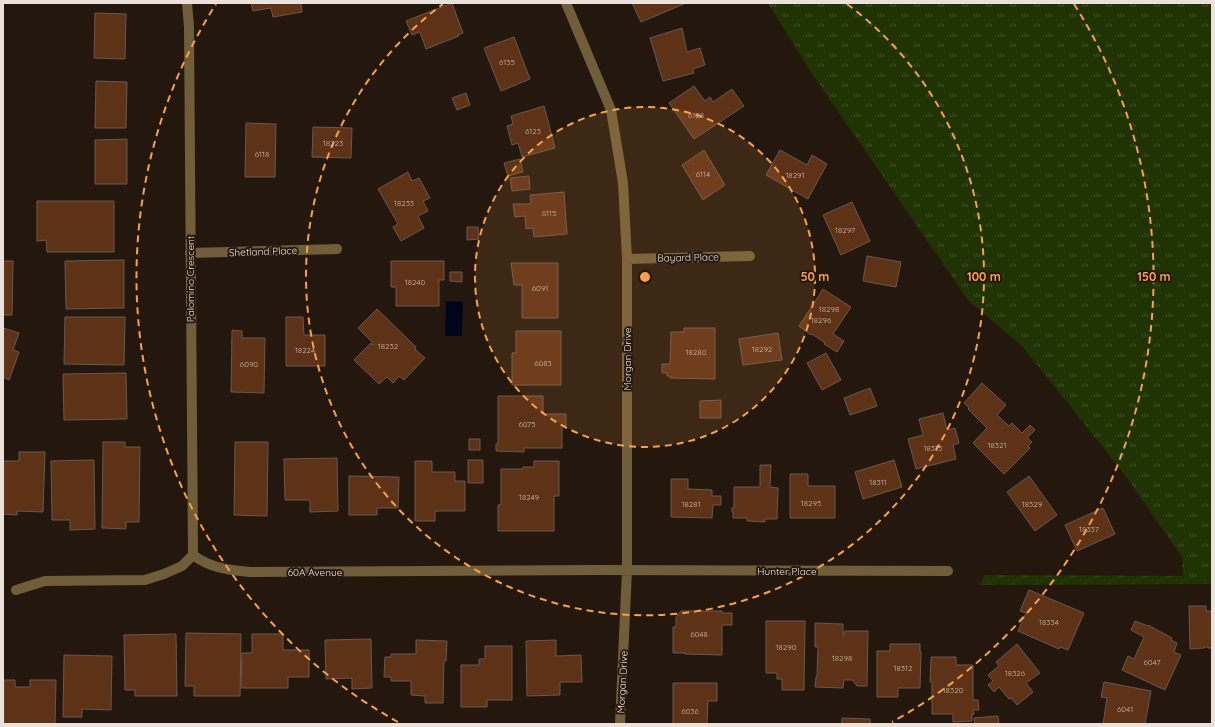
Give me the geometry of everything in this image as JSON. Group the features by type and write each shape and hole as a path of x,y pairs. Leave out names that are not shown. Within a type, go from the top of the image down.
{"street":[{"name":"Palomino Crescent","path":"187,3 189,27 193,554"},
{"name":"Morgan Drive","path":"566,3 611,110 623,183 627,259 627,570 620,724"},
{"name":"Shetland Place","path":"190,253 337,249"},
{"name":"Bayard Place","path":"627,259 750,256"},
{"name":"60A Avenue","path":"193,554 200,560 221,568 250,572 627,570"},
{"path":"16,590 45,580 145,580 182,566 193,554"},
{"name":"Hunter Place","path":"627,570 948,572"}],"green space":[{"path":"768,3 1212,3 1212,584 980,585 984,575 1183,576 1182,557 1125,475 1023,347 968,300 809,69"}],"water":[{"path":"446,301 463,302 462,336 445,336"}],"building":[{"path":"251,3 301,3 302,12 273,17 271,8 253,11"},
{"path":"452,3 463,33 426,49 420,32 412,35 406,21"},
{"path":"632,3 683,3 684,4 641,22"},
{"path":"95,13 126,14 125,59 94,58"},
{"path":"682,28 687,52 700,48 705,65 693,69 694,73 663,81 650,38"},
{"path":"514,37 530,79 501,91 484,48"},
{"path":"96,81 127,82 126,128 95,128"},
{"path":"694,86 705,101 710,97 713,102 732,89 744,106 694,139 669,103"},
{"path":"466,93 470,105 457,110 452,98"},
{"path":"544,106 555,148 522,157 518,143 512,145 507,126 513,124 511,116"},
{"path":"246,123 276,124 275,177 245,177"},
{"path":"313,127 352,128 351,158 312,157"},
{"path":"127,139 127,184 95,184 95,140"},
{"path":"704,150 725,185 703,200 682,165"},
{"path":"780,150 807,165 812,155 827,164 808,199 766,175"},
{"path":"520,159 523,172 508,176 504,163"},
{"path":"408,172 412,181 419,178 430,198 423,201 428,211 418,216 424,228 401,241 393,227 398,224 378,189"},
{"path":"529,176 530,189 512,191 510,178"},
{"path":"564,192 567,234 534,237 533,228 526,229 525,216 515,217 513,204 531,204 530,195"},
{"path":"37,201 114,201 114,252 47,252 46,240 37,241"},
{"path":"852,202 870,241 841,255 823,215"},
{"path":"467,227 478,227 479,239 467,240"},
{"path":"867,256 901,262 896,287 863,281"},
{"path":"124,260 124,308 66,309 65,261"},
{"path":"3,261 13,261 12,315 3,315"},
{"path":"391,261 444,261 444,280 439,280 439,306 396,306 396,287 391,287"},
{"path":"511,263 558,263 558,318 522,318 522,285 514,285"},
{"path":"450,272 462,272 462,282 450,281"},
{"path":"823,289 851,307 833,334 844,341 837,352 799,326"},
{"path":"377,309 416,347 415,349 425,358 404,380 399,376 393,383 387,377 379,384 354,360 371,343 373,345 374,344 358,328"},
{"path":"65,317 125,317 124,365 64,364"},
{"path":"286,317 303,317 304,335 325,335 325,366 286,366"},
{"path":"3,328 19,333 13,350 19,352 9,380 3,377"},
{"path":"684,328 715,328 715,379 670,378 670,376 667,376 667,373 662,373 662,364 670,364 671,332 684,332"},
{"path":"232,330 242,331 242,338 265,338 264,393 231,392"},
{"path":"516,331 561,331 561,385 512,385 512,353 516,353"},
{"path":"778,333 782,360 743,365 739,339"},
{"path":"826,353 841,380 822,390 807,363"},
{"path":"126,373 127,419 64,420 63,374"},
{"path":"982,383 1006,405 997,415 1009,426 1012,423 1022,433 1030,425 1035,430 1027,438 1032,442 1028,446 1030,448 1004,474 973,443 987,428 964,403"},
{"path":"870,388 877,406 850,415 844,398"},
{"path":"498,396 543,396 543,414 566,414 566,426 562,426 562,448 524,448 524,452 496,451 496,444 498,444"},
{"path":"721,400 721,418 700,418 700,401"},
{"path":"943,413 947,430 955,428 959,443 953,445 956,459 916,469 908,439 923,435 919,419"},
{"path":"469,439 480,439 480,450 469,450"},
{"path":"103,442 125,442 125,447 140,447 139,522 126,522 126,529 102,528"},
{"path":"235,442 268,442 267,516 234,515"},
{"path":"19,452 45,452 43,512 17,511 17,515 3,514 3,461 19,461"},
{"path":"337,458 338,511 310,512 310,500 285,500 284,459"},
{"path":"94,460 95,529 70,530 70,520 52,520 51,461"},
{"path":"468,460 483,460 483,483 468,483"},
{"path":"894,460 902,487 863,499 855,472"},
{"path":"415,461 432,461 432,472 455,472 455,481 465,481 465,511 435,511 435,521 415,521"},
{"path":"534,461 559,461 559,496 554,496 554,531 498,531 498,505 501,505 501,469 523,469 523,467 534,467"},
{"path":"760,465 771,465 770,487 778,488 777,519 765,519 765,522 747,521 747,518 733,518 732,508 734,508 734,487 760,487"},
{"path":"790,474 808,474 808,486 835,486 835,518 790,518"},
{"path":"349,476 399,477 398,508 377,508 377,515 349,515"},
{"path":"1029,476 1057,515 1035,531 1007,492"},
{"path":"671,479 688,479 688,489 712,490 712,496 721,496 721,505 713,505 712,518 671,517"},
{"path":"1103,508 1115,534 1077,551 1065,525"},
{"path":"1029,590 1084,613 1068,650 1060,647 1059,649 1018,631 1026,613 1020,611"},
{"path":"1189,606 1206,606 1206,611 1212,611 1212,648 1204,647 1190,649"},
{"path":"681,611 722,611 722,613 732,613 732,625 722,625 722,655 673,653 673,627 676,627 676,617"},
{"path":"766,621 805,621 804,690 782,690 782,679 777,679 777,673 766,673"},
{"path":"1135,621 1148,625 1172,638 1171,640 1177,643 1174,652 1181,655 1165,690 1122,670 1128,656 1134,659 1144,637 1131,630"},
{"path":"815,623 843,624 843,636 845,631 868,631 867,686 857,686 852,680 844,680 843,688 815,687 817,677 818,647 815,647"},
{"path":"186,633 241,634 240,696 194,696 194,686 185,686"},
{"path":"176,634 177,696 135,696 135,690 125,690 124,635"},
{"path":"252,634 283,634 283,650 309,650 309,677 288,677 288,688 241,688 242,653 252,653"},
{"path":"371,639 372,688 352,689 352,678 326,679 325,640"},
{"path":"416,640 447,641 446,661 444,661 443,703 425,703 425,696 411,695 411,681 391,681 391,677 384,677 385,657 391,657 391,654 416,654"},
{"path":"556,640 556,656 581,655 582,682 560,682 560,695 527,696 526,641"},
{"path":"890,644 920,644 920,688 898,688 898,697 877,697 877,651 890,651"},
{"path":"1017,644 1040,673 1026,683 1033,692 1017,705 1011,698 1009,699 999,687 994,692 988,685 993,681 988,675 999,666 996,662"},
{"path":"485,646 512,646 512,700 487,700 487,707 461,707 461,665 479,665 479,659 485,659"},
{"path":"64,655 112,656 111,710 82,709 82,717 63,717"},
{"path":"931,657 956,657 956,665 973,665 973,700 978,700 979,710 973,710 974,714 972,714 972,721 953,722 953,714 932,714 932,682 930,682"},
{"path":"4,680 15,680 15,687 30,687 30,680 56,680 55,724 4,724"},
{"path":"1104,682 1151,691 1145,724 1103,724 1107,698 1101,697"},
{"path":"673,683 717,683 717,701 708,701 707,724 673,724"},
{"path":"998,716 999,724 975,724 974,718"},
{"path":"842,718 870,719 870,724 842,724"}]}
